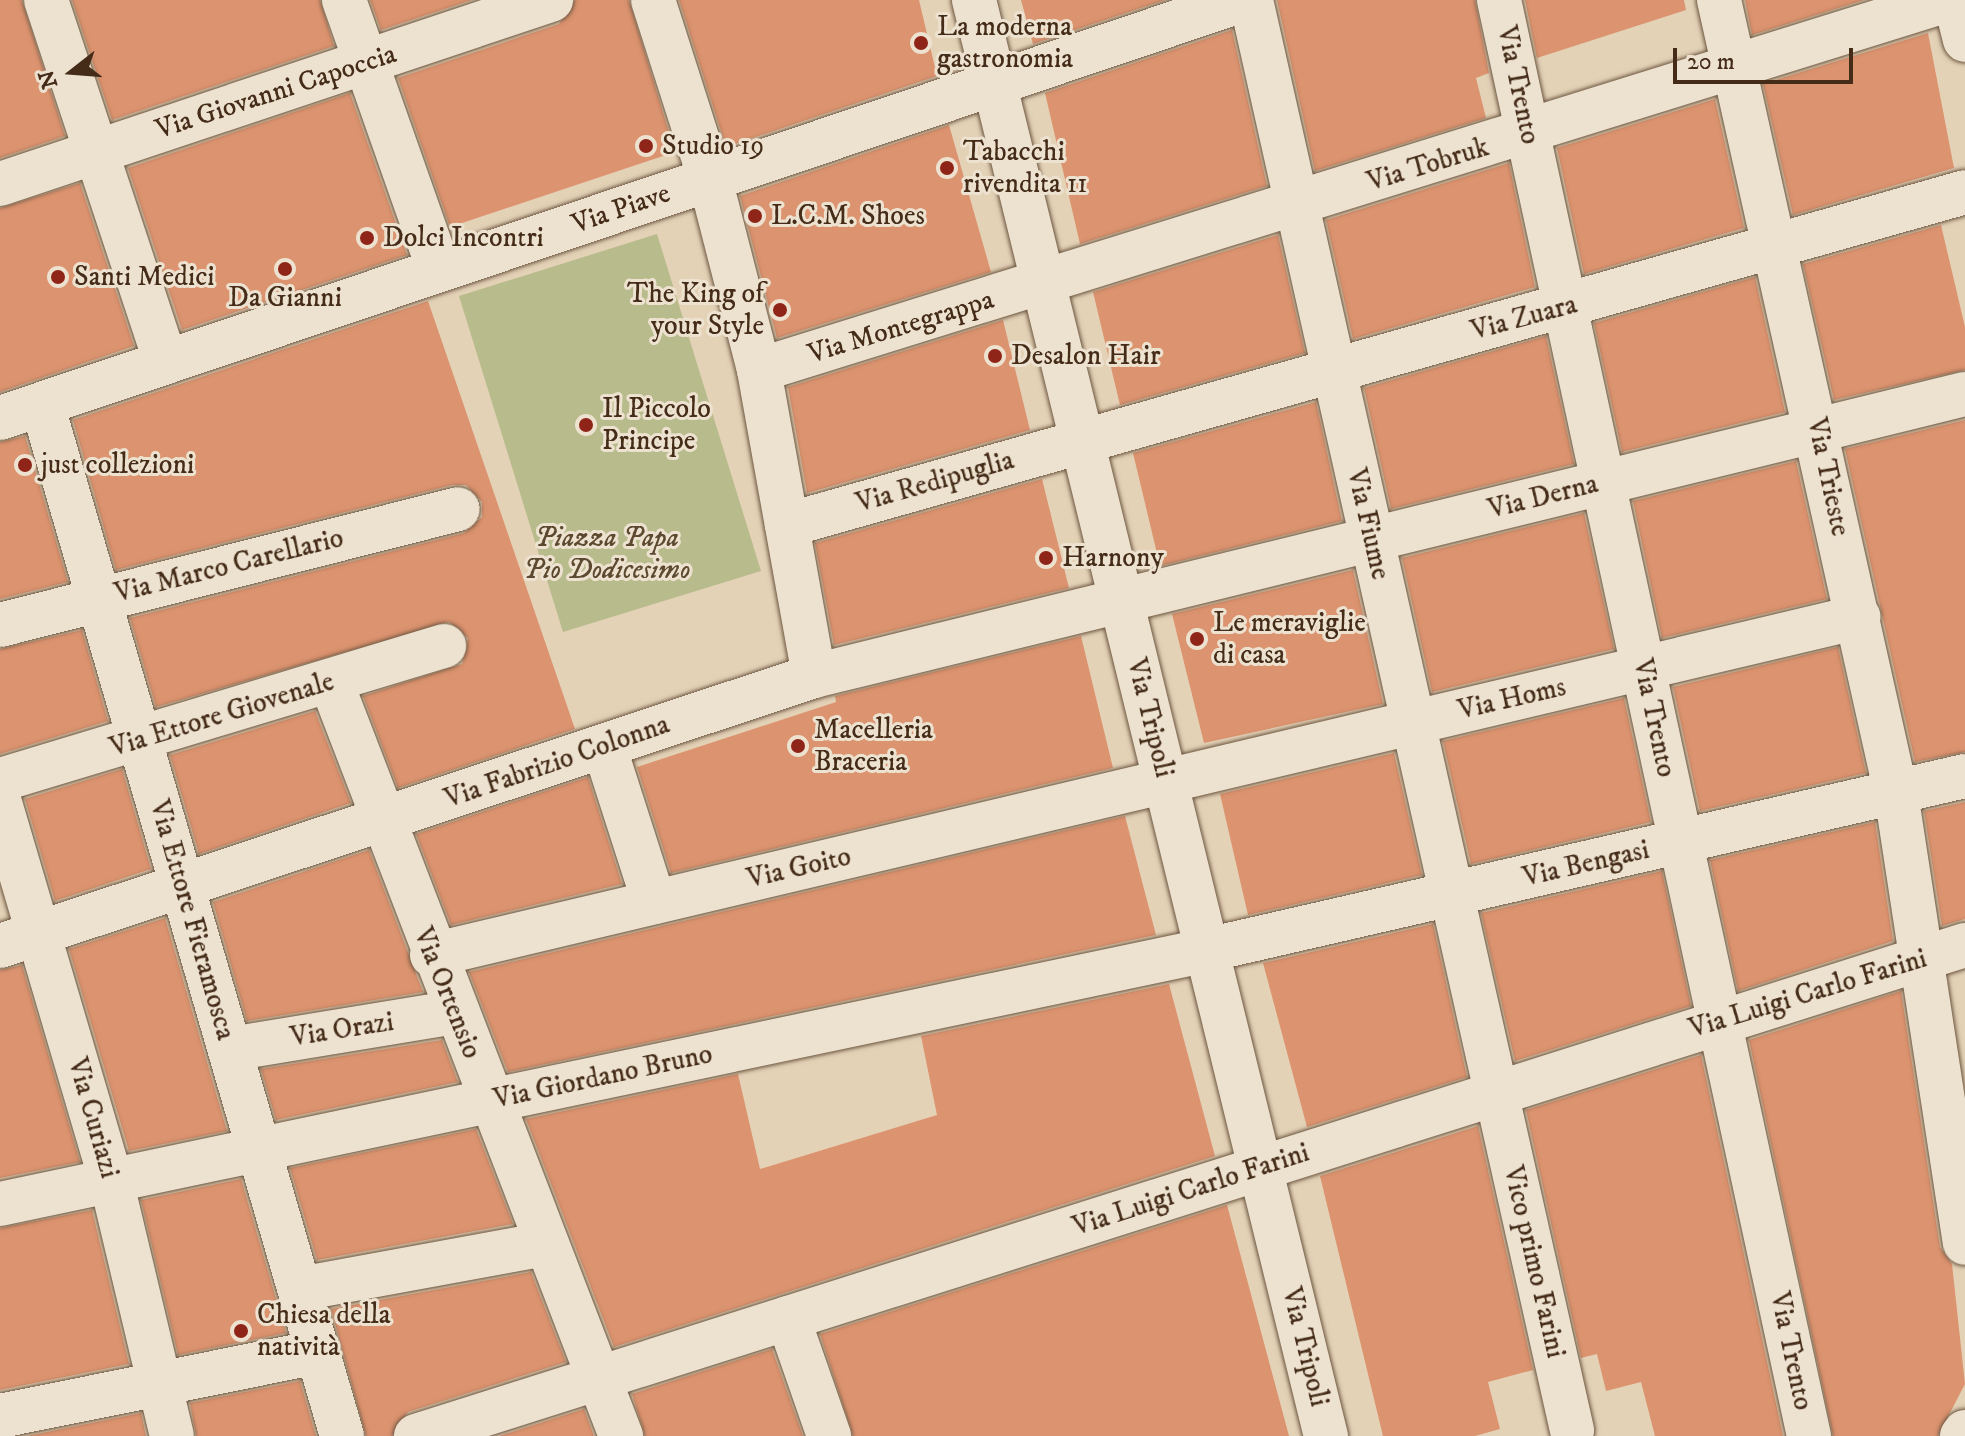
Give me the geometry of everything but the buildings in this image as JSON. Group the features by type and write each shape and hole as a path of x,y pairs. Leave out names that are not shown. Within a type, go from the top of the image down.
{"street":[{"path":"46,0 166,362"},
{"path":"344,0 439,270"},
{"name":"Via Giovanni Capoccia","path":"0,184 551,0"},
{"path":"653,0 710,179 759,370 814,676"},
{"name":"Via Tripoli","path":"974,0 1326,1436"},
{"name":"Via Piave","path":"0,418 1243,0"},
{"name":"Via Fiume","path":"1251,0 1496,1094"},
{"name":"Via Trento","path":"1499,0 1809,1436"},
{"name":"Via Trieste","path":"1719,0 1778,250 1896,793 1945,950 1965,1243"},
{"name":"Via Tobruk","path":"1044,283 1528,134 1948,0"},
{"path":"1955,0 1965,40"},
{"name":"Via Zuara","path":"1082,439 1778,250 1965,192"},
{"name":"Via Montegrappa","path":"759,370 1044,283"},
{"name":"Via Derna","path":"1121,600 1372,541 1817,427 1965,394"},
{"name":"Via Ettore Fieramosca","path":"42,404 342,1436"},
{"name":"Via Redipuglia","path":"787,525 1082,439"},
{"name":"Via Marco Carellario","path":"0,625 458,509"},
{"name":"Via Fabrizio Colonna","path":"19,940 183,889 814,676 1121,600"},
{"name":"Via Homs","path":"1166,782 1858,617"},
{"name":"Via Ettore Giovenale","path":"0,780 444,646"},
{"name":"Via Ortensio","path":"331,682 432,955 621,1436"},
{"path":"604,746 654,902"},
{"name":"Via Bengasi","path":"1207,950 1965,776"},
{"name":"Via Goito","path":"432,955 1166,782"},
{"name":"Via Curiazi","path":"0,803 19,940 111,1180 172,1436"},
{"name":"Via Giordano Bruno","path":"0,1204 1207,950"},
{"name":"Via Luigi Carlo Farini","path":"416,1436 464,1429 599,1378 1945,950"},
{"name":"Via Orazi","path":"230,1049 455,1012"},
{"name":"Vico primo Farini","path":"1496,1094 1572,1430"},
{"path":"300,1289 545,1244"},
{"path":"788,1318 829,1436"},
{"path":"0,1416 318,1352"}],"green space":[{"name":"Piazza Papa Pio Dodicesimo","path":"657,234 761,571 563,632 459,296"}],"place":[{"name":"La moderna gastronomia","path":"921,43"},
{"name":"Studio 19","path":"646,146"},
{"name":"Tabacchi rivendita 11","path":"947,168"},
{"name":"L.C.M. Shoes","path":"755,216"},
{"name":"Dolci Incontri","path":"367,238"},
{"name":"Da Gianni","path":"285,269"},
{"name":"Santi Medici","path":"58,277"},
{"name":"The King of your Style","path":"780,310"},
{"name":"Desalon Hair","path":"995,356"},
{"name":"Il Piccolo Principe","path":"586,425"},
{"name":"just collezioni","path":"25,465"},
{"name":"Harnony","path":"1046,558"},
{"name":"Le meraviglie di casa","path":"1197,639"},
{"name":"Macelleria Braceria","path":"798,746"},
{"name":"Chiesa della natività","path":"241,1331"}]}
